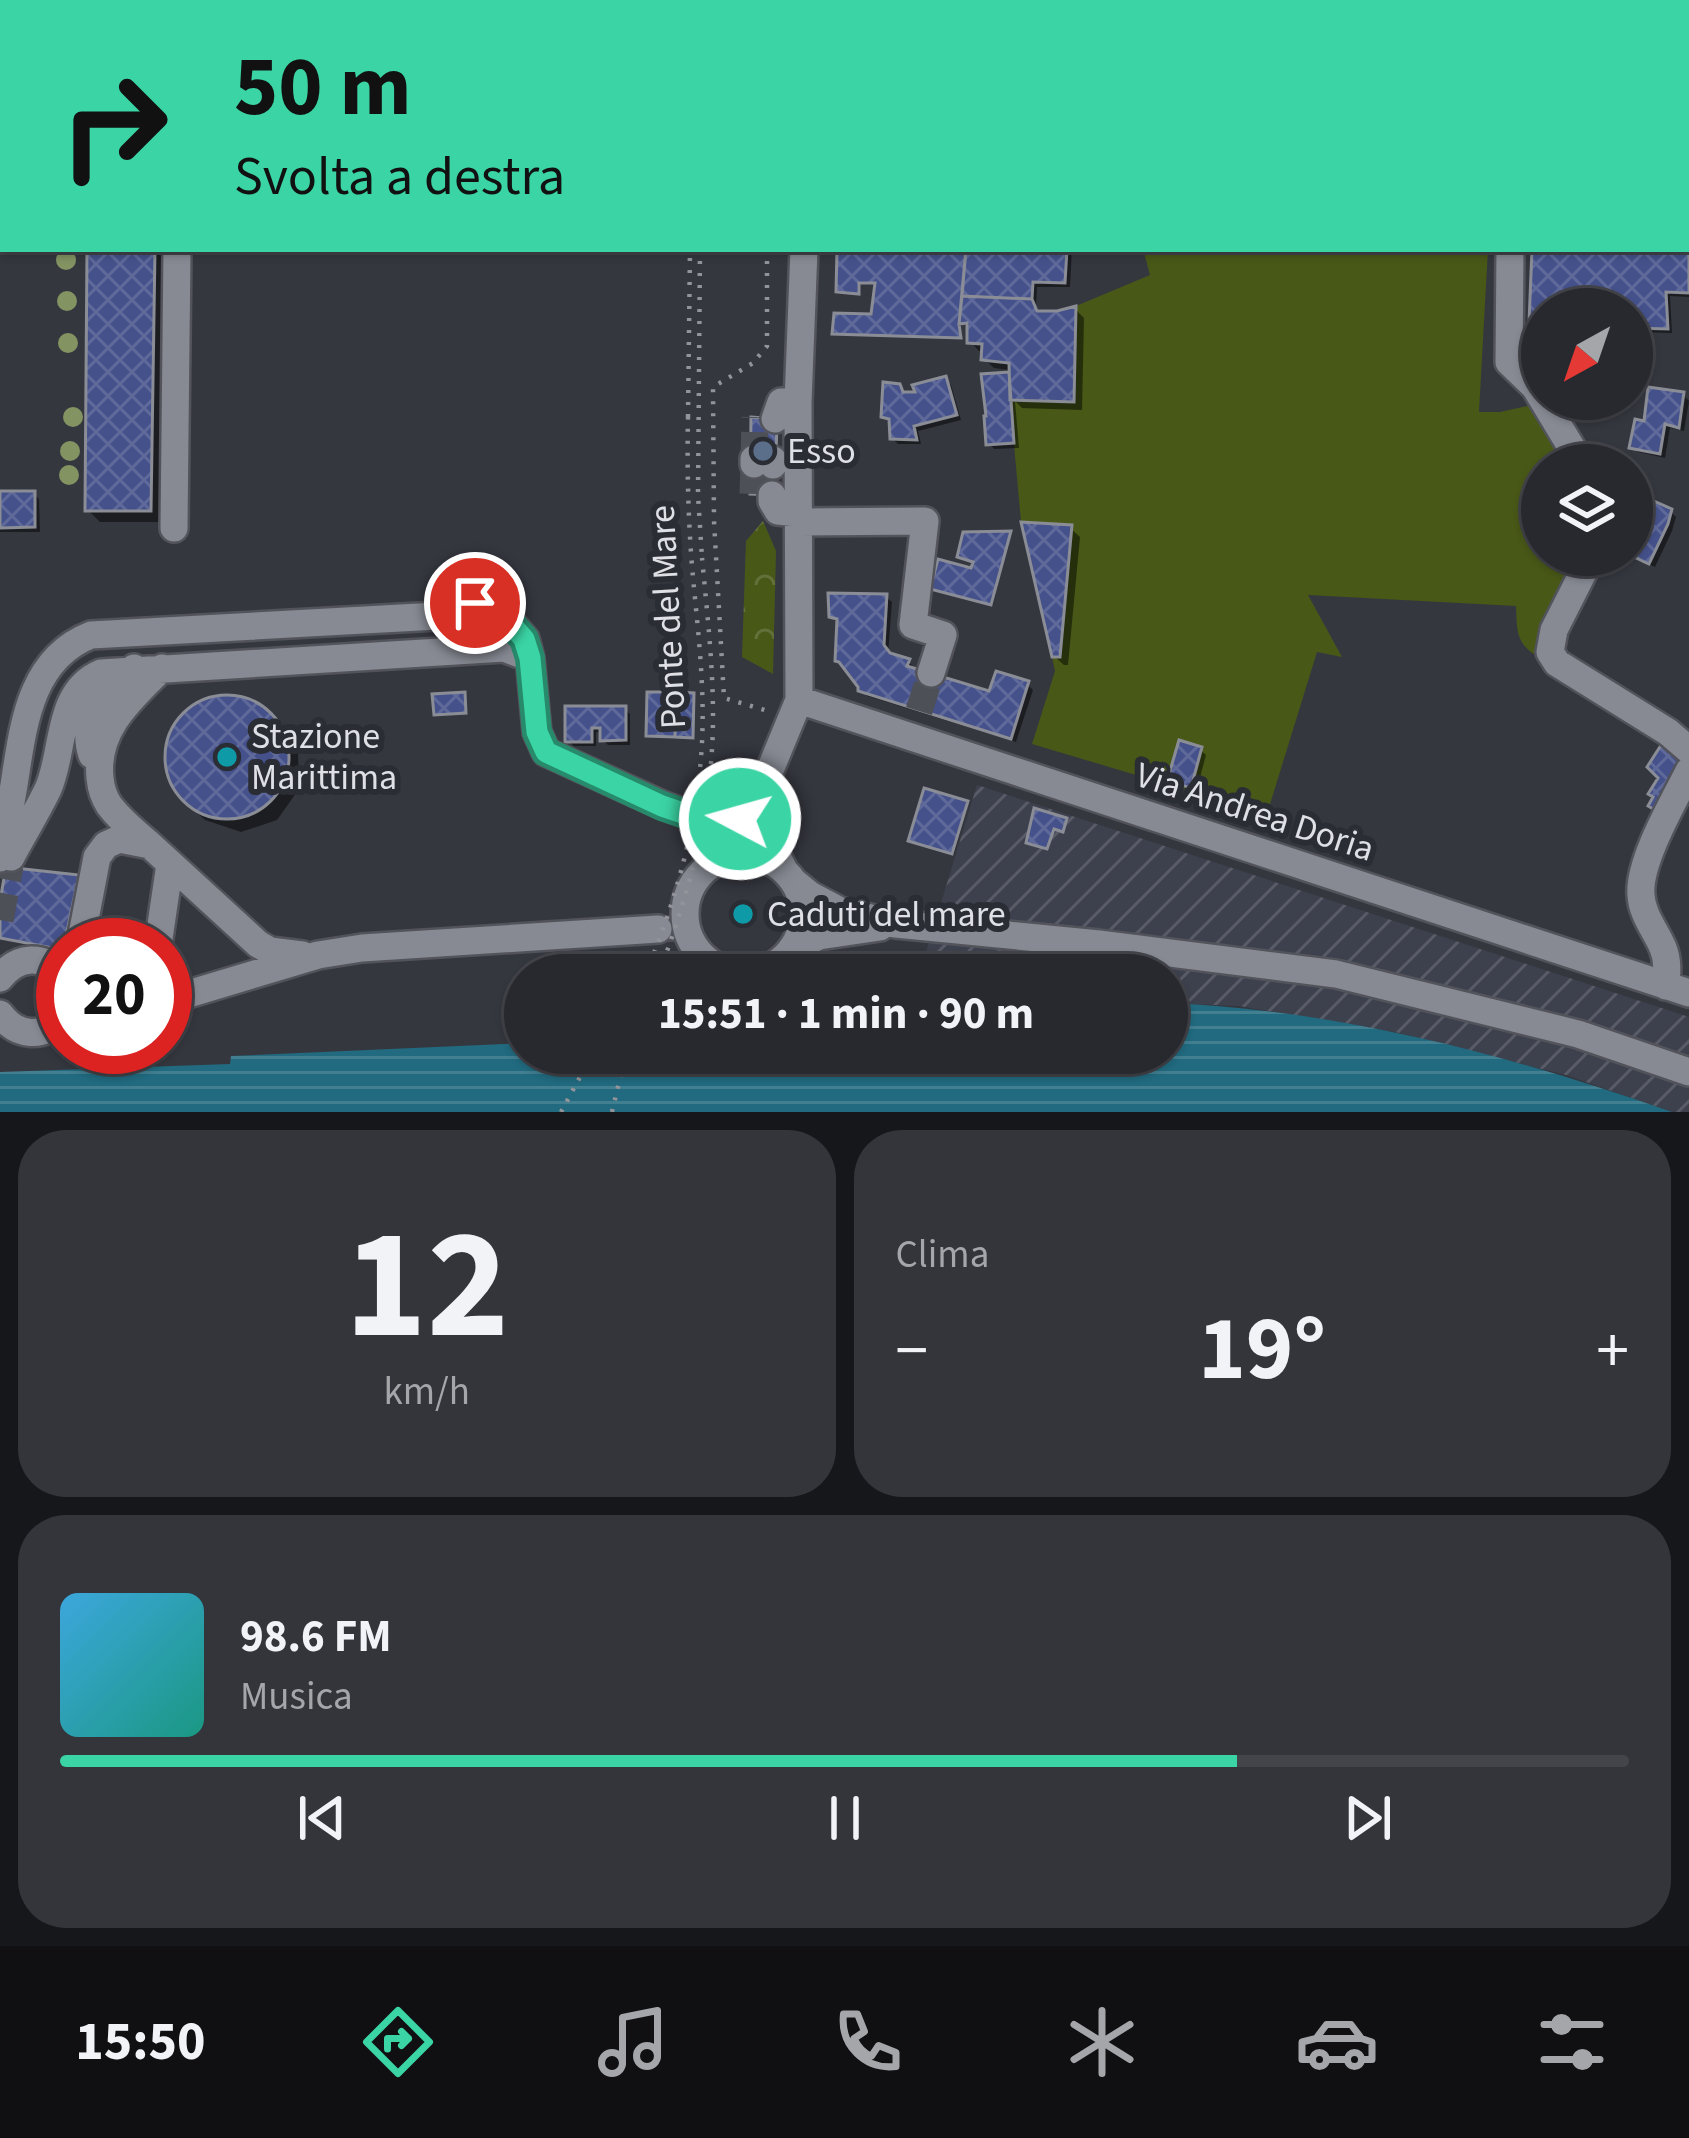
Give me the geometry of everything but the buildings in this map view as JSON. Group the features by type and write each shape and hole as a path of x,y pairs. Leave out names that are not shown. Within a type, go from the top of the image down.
{"street":[{"path":"1689,21 1689,44"},
{"path":"174,528 177,252"},
{"path":"728,857 795,709 777,410 803,252"},
{"path":"1510,252 1509,362 1535,387 1569,444"},
{"path":"780,507 925,520 913,625 943,635 931,673"},
{"path":"1581,576 1554,630 1550,652 1557,662 1689,750"},
{"path":"7,860 56,770 73,698 90,677 139,653 474,614 495,616 522,640 537,732 546,752 662,806 718,825 731,824 754,802"},
{"path":"7,860 5,747 28,672 41,650 78,623 139,653"},
{"path":"7,860 27,717 45,670 65,649 91,635 139,653"},
{"path":"9,812 54,680 71,660 93,649 139,653 504,648 522,640"},
{"path":"88,741 139,653"},
{"path":"139,653 90,684 79,704 109,805 258,944 270,951 318,956"},
{"path":"101,788 99,764 105,736 130,699 139,653"},
{"name":"Via Andrea Doria","path":"795,709 914,724 1677,989"},
{"path":"1677,989 1641,896 1643,875 1664,817 1689,771"},
{"path":"754,802 772,848 802,898 801,933 793,949"},
{"path":"85,918 97,857 106,845 119,839 160,855"},
{"path":"159,918 160,855"},
{"path":"896,924 819,936 793,949 779,963 743,974 707,960 694,946 685,915 690,890 705,869 728,857 758,856 810,896 840,911 896,924 1336,974 1578,1034 1689,1072"},
{"path":"192,993 362,948 658,928"},
{"path":"0,978 13,964 36,960"},
{"path":"0,1014 16,1030 36,1028"},
{"path":"0,1039 36,1031"}],"path":[{"name":"Ponte del Mare","path":"653,954 686,850 702,743 689,524 690,252"},
{"name":"Ponte del Mare","path":"666,954 696,859 707,801 713,718 698,495 700,252"},
{"path":"724,698 795,709"},
{"path":"561,1112 582,1074"},
{"path":"612,1112 621,1074"}],"shaded area":[{"path":"977,785 1689,1017 1689,1112 1672,1112 1566,1075 1395,1032 1239,1006 1188,1004 1188,954 925,954"}],"green space":[{"path":"1144,252 1488,252 1479,412 1521,407 1521,420 1545,420 1558,444 1521,444 1521,576 1573,576 1534,654 1520,639 1516,606 1308,595 1342,657 1317,652 1267,814 1032,744 1055,671 1052,657 1060,657 1072,526 1021,522 1010,400 1074,402 1076,306 1150,275"},
{"path":"763,521 776,551 773,674 742,657 746,541"}],"water":[{"path":"1188,1004 1296,1015 1424,1039 1549,1072 1672,1112 0,1112 0,1072 192,1074 192,1065 230,1064 231,1056 504,1044 504,1074 1188,1074"}],"tunnel":[{"path":"754,459 755,417"},
{"path":"753,494 754,464"},
{"path":"919,711 931,673"},
{"path":"0,920 10,866"},
{"path":"658,929 687,928"}],"place":[{"name":"Esso","path":"763,451"},
{"name":"Stazione Marittima","path":"227,757"},
{"name":"Caduti del mare","path":"743,914"}],"route":[{"path":"475,603 505,617 529,648 537,732 546,752 662,806 718,825 740,819"}]}
